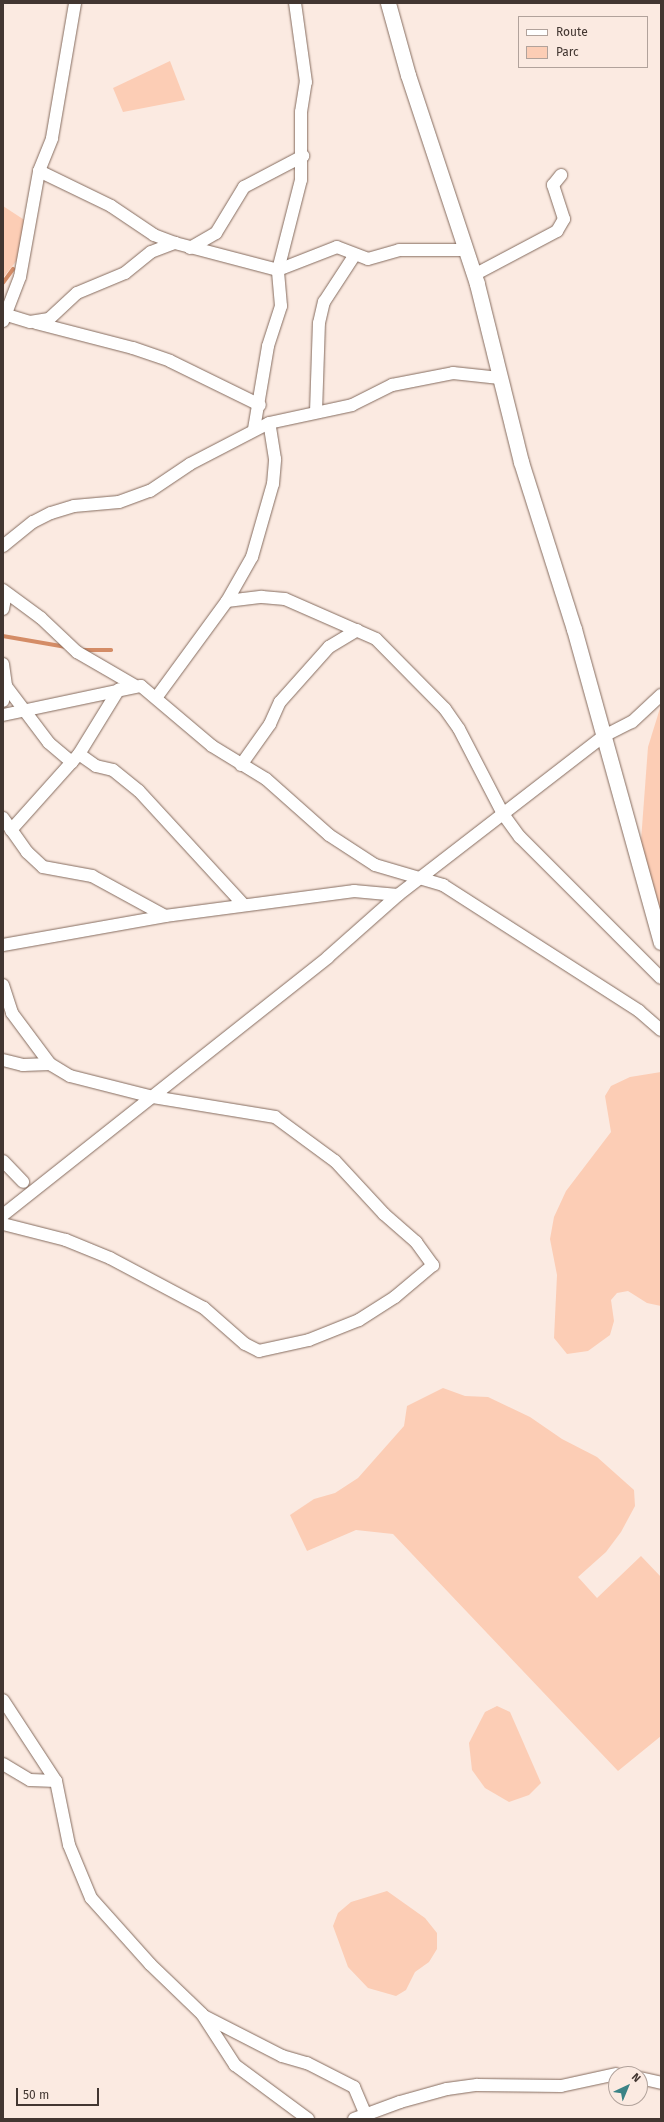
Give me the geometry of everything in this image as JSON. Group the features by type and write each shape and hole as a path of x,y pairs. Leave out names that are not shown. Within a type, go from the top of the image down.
{"street":[{"path":"74,3 60,101 40,171 20,277 5,318 36,323 162,358 260,405"},
{"path":"254,429 260,405 268,346 281,306 278,270 302,180 303,156 301,112 306,82 294,3"},
{"path":"388,3 408,75 467,250 521,462 604,736 661,942"},
{"path":"190,248 216,233 244,187 303,156"},
{"path":"40,171 111,206 154,235 190,248 278,270 337,247 354,256 368,258 399,250 467,250"},
{"path":"474,275 556,231 564,219 553,185 561,175"},
{"path":"36,323 55,315 77,293 125,273 151,252 175,243"},
{"path":"316,412 319,323 324,302 354,256"},
{"path":"3,546 33,522 51,513 74,506 118,502 150,492 254,429 270,423 352,405 392,385 453,373 500,378"},
{"path":"156,698 228,601 252,557 273,484 275,459 270,423"},
{"path":"3,609 4,591"},
{"path":"4,591 41,618 77,652 156,698 240,765 266,779 329,835 375,865 443,885 639,1011 661,1030"},
{"path":"228,601 278,598 376,639 445,708 460,729 503,814 529,848 661,978"},
{"path":"240,765 270,724 280,702 329,647 357,630"},
{"path":"3,664 6,686 3,701"},
{"path":"3,715 26,712 134,685"},
{"path":"6,686 49,743 75,758 96,766 113,770 139,791 244,905"},
{"path":"11,830 75,758 119,689"},
{"path":"3,1215 328,957 419,878 604,736 632,722 661,695"},
{"path":"3,818 27,852 43,867 92,876 165,916"},
{"path":"3,945 165,916 354,891 398,895"},
{"path":"3,985 6,1004 50,1064 70,1076 153,1097 275,1117 335,1161 384,1214 416,1242 433,1265 395,1297 359,1320 309,1340 259,1352 245,1344 204,1308 110,1258 66,1240 3,1224"},
{"path":"3,1060 23,1065 50,1064"},
{"path":"3,1162 23,1182"},
{"path":"3,1700 56,1781 69,1845 91,1898 150,1964 202,2014 247,2077 308,2119"},
{"path":"3,1764 30,1780 56,1781"},
{"path":"202,2014 272,2052 306,2063 354,2087 366,2115"},
{"path":"354,2119 447,2089 477,2085 561,2086 608,2076"},
{"path":"648,2080 661,2083"}],"green space":[{"path":"170,61 185,100 123,112 113,88"},
{"path":"3,206 29,223 21,255 3,278"},
{"path":"661,705 661,923 640,854 648,747"},
{"path":"661,1072 661,1306 647,1303 628,1291 617,1293 611,1300 614,1321 610,1335 588,1351 567,1354 554,1338 557,1275 550,1239 554,1217 566,1191 611,1132 605,1096 611,1086 630,1077"},
{"path":"443,1388 465,1396 488,1397 530,1417 562,1439 597,1457 634,1490 635,1506 621,1532 606,1552 578,1577 597,1598 641,1556 661,1577 661,1736 618,1771 393,1534 356,1530 307,1551 290,1515 314,1499 335,1493 358,1478 404,1426 407,1406"},
{"path":"497,1706 510,1712 541,1783 529,1795 509,1802 485,1788 472,1770 469,1743 485,1712"},
{"path":"387,1891 425,1918 437,1933 437,1949 429,1962 415,1972 406,1990 396,1996 368,1988 348,1967 333,1926 338,1913 351,1902"}],"waterway":[{"path":"3,283 13,269"},
{"path":"3,636 66,647"},
{"path":"82,650 111,650"}]}
